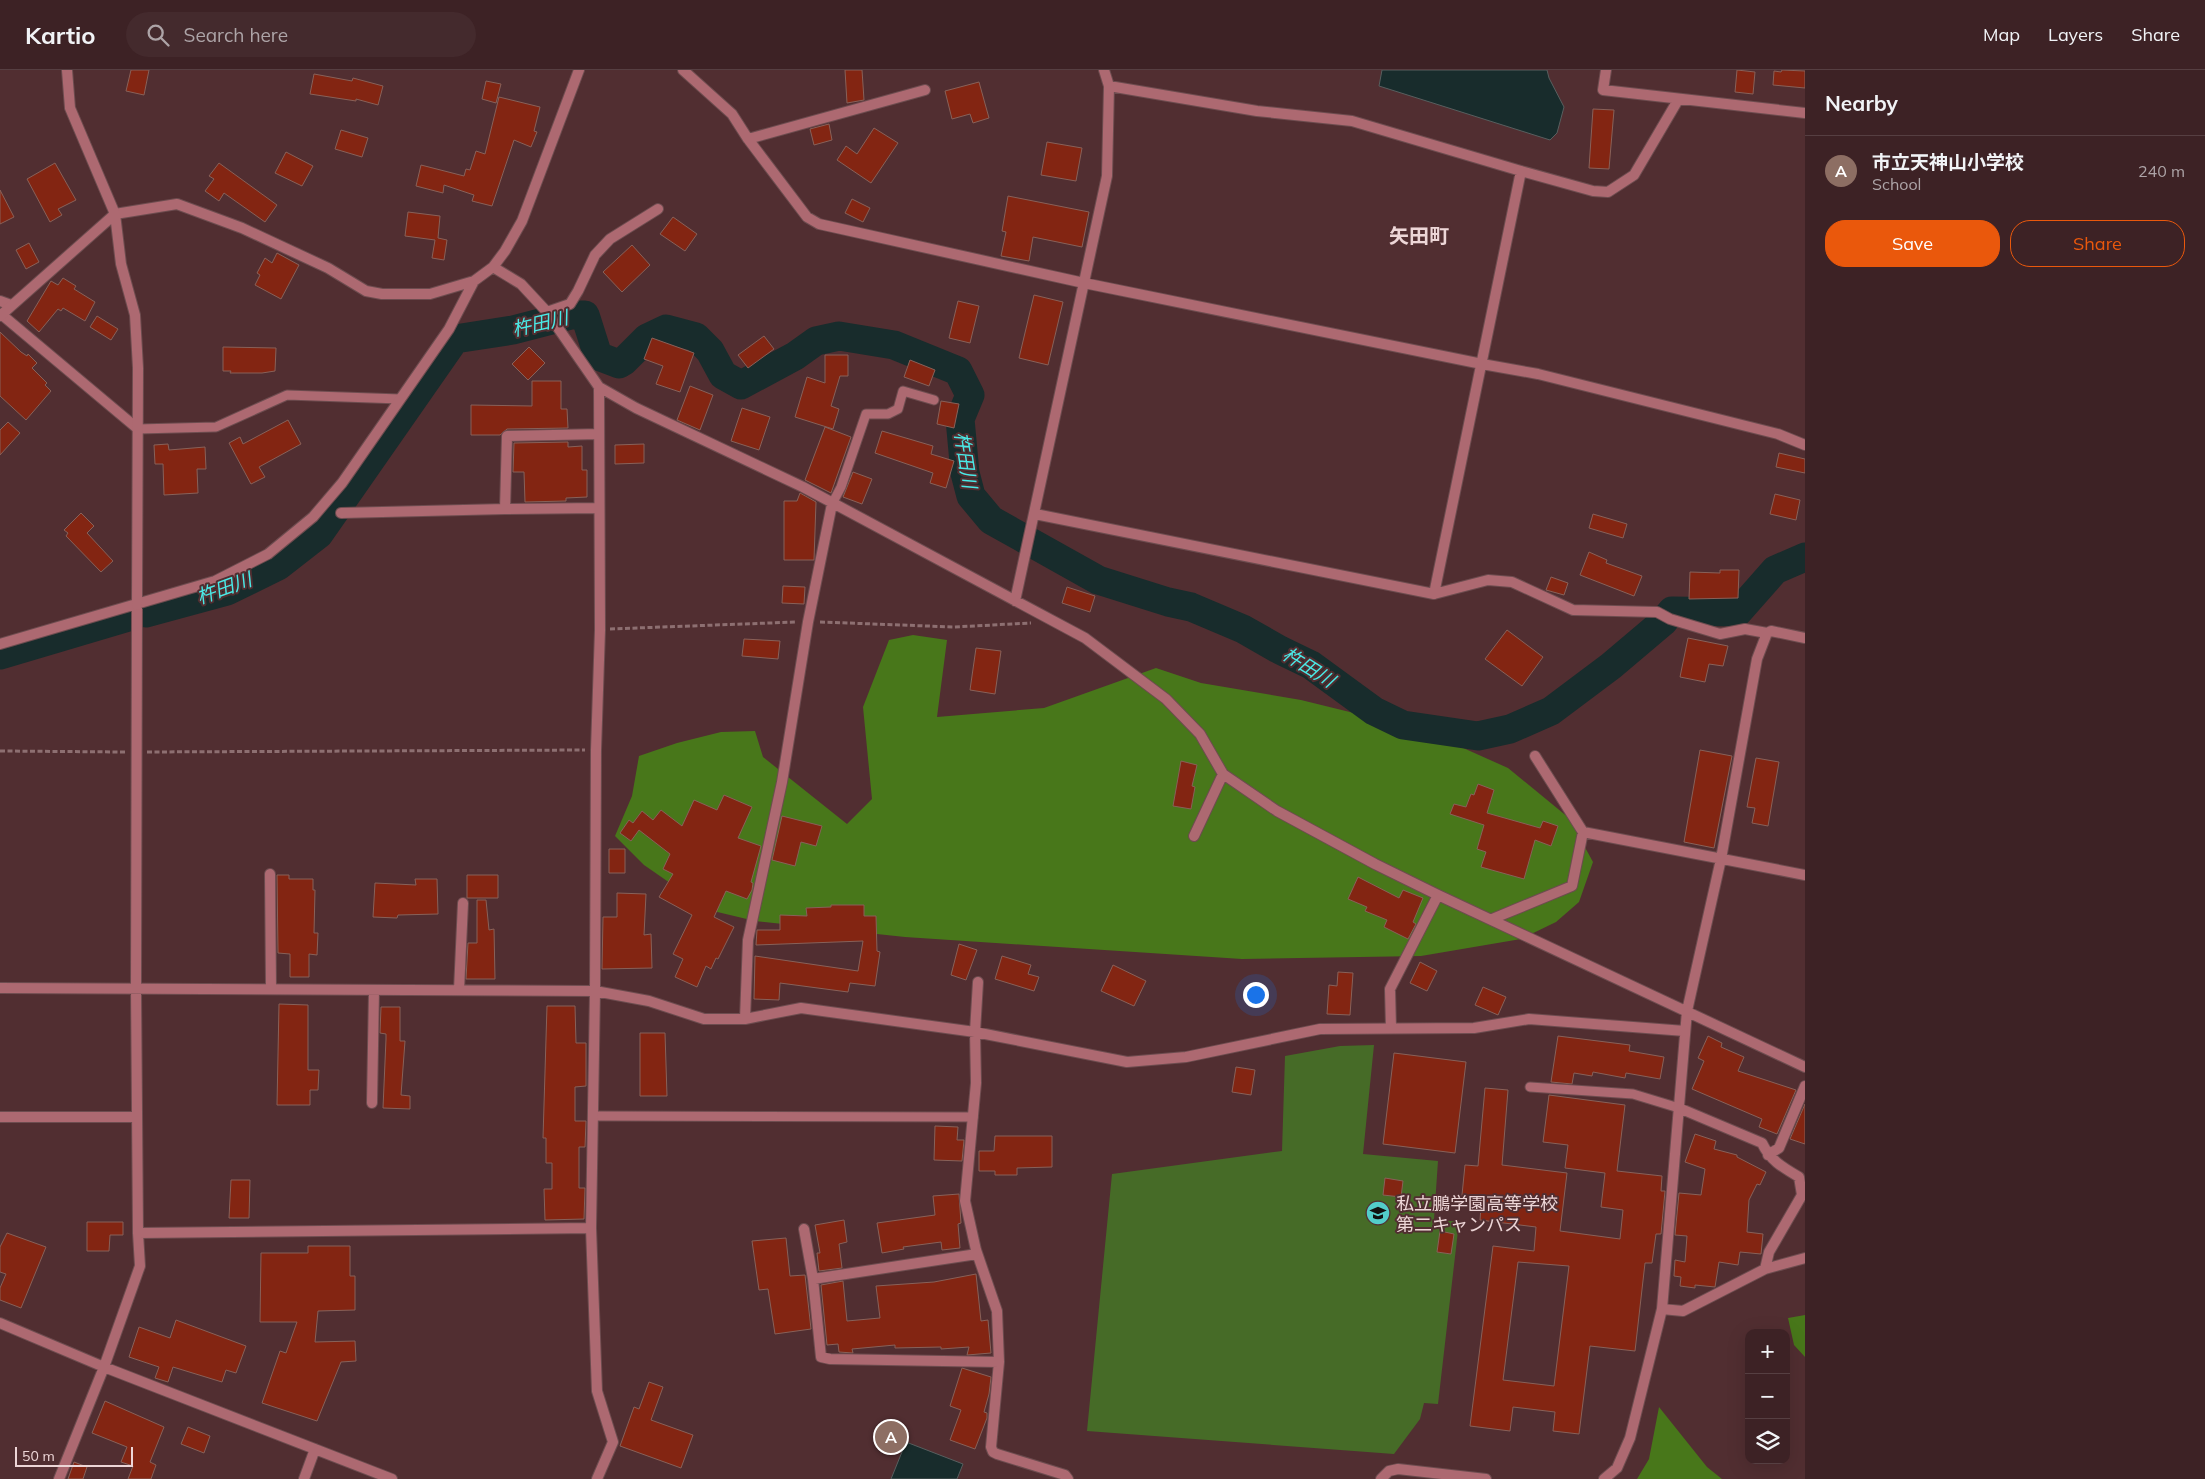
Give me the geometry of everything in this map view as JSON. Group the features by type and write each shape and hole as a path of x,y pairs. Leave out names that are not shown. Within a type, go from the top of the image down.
{"street":[{"path":"59,1479 104,1367 140,1266 138,1233 136,988 138,368 135,315 121,264 116,214 70,108 67,70"},
{"path":"138,429 1,315 10,305 116,214 177,204 242,228 328,268 366,291 382,294 430,294 474,281 493,267 505,251 522,221 579,70"},
{"path":"682,70 732,114 748,139 807,217 819,224 1084,283 1547,376 1778,434 1805,445"},
{"path":"1015,601 1107,176 1110,86 1104,70"},
{"path":"1606,70 1603,90 1805,113"},
{"path":"1110,86 1257,111 1352,121 1521,172 1593,191 1608,192 1634,175 1678,100"},
{"path":"748,139 924,90"},
{"path":"1434,594 1521,172"},
{"path":"547,312 570,304 595,255 610,239 658,209"},
{"path":"493,267 521,284 547,312 599,387 636,408 786,478 1085,638 1166,699 1200,734 1223,774 1277,811 1375,864 1438,895 1805,1067"},
{"path":"0,644 215,581 268,554 313,517 342,483 448,329 474,281"},
{"path":"0,301 10,305"},
{"path":"598,1479 612,1442 597,1391 591,1228 595,991 596,750 600,630 599,387"},
{"path":"505,509 507,436 599,434"},
{"path":"745,1019 748,940 782,782 808,622 832,504"},
{"path":"341,513 599,508"},
{"path":"1034,514 1434,594 1488,580 1512,582 1573,610 1657,612 1666,617 1720,634 1745,629 1766,633 1771,631 1805,638"},
{"path":"1604,1479 1617,1468 1630,1438 1662,1309 1688,1011 1722,859 1757,659 1766,633"},
{"path":"1492,919 1572,886 1583,832 1535,756"},
{"path":"1194,836 1223,774"},
{"path":"1583,832 1805,875"},
{"path":"270,874 271,989"},
{"path":"1391,1028 1390,989 1438,895"},
{"path":"459,990 463,903"},
{"path":"978,982 975,1032 976,1083 965,1201 977,1254 997,1312 999,1362 992,1447 993,1452 1065,1475 1068,1479"},
{"path":"0,988 595,991 649,1001 704,1019 745,1019 801,1008 975,1032 1127,1062 1186,1058 1320,1029 1474,1028 1528,1018 1685,1031"},
{"path":"372,1103 374,990"},
{"path":"1768,1155 1779,1148 1805,1086"},
{"path":"1679,1108 1762,1143 1768,1155 1778,1165 1798,1177 1802,1195 1769,1252 1765,1269"},
{"path":"0,1117 137,1117"},
{"path":"138,1233 591,1228"},
{"path":"804,1229 813,1279 822,1357 830,1360 999,1362"},
{"path":"813,1279 977,1254"},
{"path":"1662,1309 1683,1311 1765,1269 1805,1258"},
{"path":"0,1323 104,1367 392,1479"},
{"path":"304,1479 316,1449"},
{"path":"1381,1479 1389,1471 1398,1470 1486,1479"}],"lane":[{"path":"832,504 841,487 866,414 888,414 898,409 903,391 934,400"},
{"path":"138,429 216,427 287,395 400,399"},
{"path":"1530,1087 1633,1094 1679,1108"},
{"path":"593,1116 973,1117"}],"path":[{"path":"600,630 808,622 954,627 1055,622"},
{"path":"0,751 596,750"}],"green space":[{"path":"913,635 947,640 937,717 1044,708 1156,668 1201,683 1301,700 1423,730 1508,768 1569,818 1593,862 1579,902 1556,922 1521,939 1421,956 1242,959 905,937 755,921 709,910 644,865 615,836 632,796 639,756 677,743 721,732 755,731 763,757 847,824 872,799 863,707 889,640"},
{"path":"1374,1045 1363,1154 1438,1161 1434,1219 1459,1222 1438,1404 1424,1403 1420,1419 1394,1454 1087,1431 1112,1174 1282,1151 1285,1056 1340,1046"},
{"path":"1805,1315 1805,1357 1794,1345 1788,1318"},
{"path":"1659,1407 1707,1467 1722,1479 1637,1479 1649,1459"}],"water":[{"path":"1382,70 1547,70 1549,78 1564,107 1557,133 1550,140 1379,86"},
{"path":"906,1442 963,1464 957,1479 891,1479"}],"building":[{"path":"131,70 149,70 144,95 126,91"},
{"path":"845,70 862,70 864,100 847,103"},
{"path":"1737,70 1755,72 1753,94 1735,92"},
{"path":"1782,70 1805,71 1805,88 1773,85 1774,71 1781,72"},
{"path":"314,74 352,81 353,78 383,86 378,105 356,99 356,101 310,94"},
{"path":"486,81 501,84 496,103 482,99"},
{"path":"979,82 989,118 973,123 970,114 952,119 945,91"},
{"path":"499,97 540,107 534,131 537,132 531,147 514,140 492,206 472,201 474,195 444,185 443,193 416,186 421,165 464,176 466,169 470,170 476,151 485,154"},
{"path":"1593,109 1614,110 1609,169 1589,168"},
{"path":"829,124 832,140 814,145 810,129"},
{"path":"874,128 898,143 871,183 837,160 846,146 857,154"},
{"path":"341,130 368,138 362,157 335,149"},
{"path":"1047,142 1082,148 1076,181 1041,175"},
{"path":"286,152 313,166 302,186 275,173"},
{"path":"55,163 76,200 58,209 62,215 50,222 27,179"},
{"path":"219,163 277,205 265,222 224,193 219,201 205,191 214,179 209,176"},
{"path":"0,190 14,217 0,224"},
{"path":"1008,196 1089,212 1082,247 1033,237 1029,261 1001,256 1006,232 1002,231"},
{"path":"852,199 870,208 863,222 845,213"},
{"path":"408,212 440,216 438,238 447,240 444,260 432,258 435,240 405,236"},
{"path":"673,217 697,234 685,251 660,234"},
{"path":"29,243 39,262 26,269 16,250"},
{"path":"632,245 650,265 622,292 603,272"},
{"path":"277,253 299,265 281,299 255,285 260,275 257,273 265,258 272,263"},
{"path":"63,278 76,286 74,289 95,302 85,321 63,308 61,311 58,309 39,332 27,321 51,281 58,285"},
{"path":"1034,295 1063,302 1048,365 1019,358"},
{"path":"958,301 979,306 970,343 949,338"},
{"path":"97,316 118,329 111,340 90,327"},
{"path":"0,332 21,352 27,356 28,354 37,363 32,368 47,383 45,385 51,391 26,420 0,396"},
{"path":"764,336 774,349 748,368 738,355"},
{"path":"652,338 694,353 680,392 656,384 663,366 644,359"},
{"path":"223,347 276,348 275,371 230,373 231,371 223,371"},
{"path":"529,347 545,363 528,380 512,364"},
{"path":"825,355 848,355 848,376 840,376 831,406 839,409 833,429 795,417 807,377 825,383"},
{"path":"910,360 935,370 929,386 904,377"},
{"path":"532,381 561,381 561,409 567,409 568,428 507,429 500,435 471,435 471,405 532,406"},
{"path":"690,386 713,395 700,430 677,420"},
{"path":"941,401 959,404 954,428 937,424"},
{"path":"742,408 770,417 759,450 731,441"},
{"path":"288,420 301,444 259,467 265,477 251,484 229,443 240,437 243,444"},
{"path":"8,422 20,433 0,455 0,430"},
{"path":"825,427 851,437 831,493 805,480"},
{"path":"882,431 933,446 931,454 954,461 946,488 930,483 933,473 875,453"},
{"path":"568,442 568,447 582,446 582,470 587,470 587,497 566,498 566,501 525,502 524,472 513,472 514,443"},
{"path":"168,444 169,450 205,447 206,469 197,469 198,493 164,495 163,464 155,464 154,445"},
{"path":"644,444 644,463 615,464 615,445"},
{"path":"1779,453 1805,459 1805,473 1776,467"},
{"path":"853,472 872,479 862,504 843,497"},
{"path":"800,493 816,502 814,560 784,560 784,501 797,501"},
{"path":"1775,494 1800,500 1796,520 1770,514"},
{"path":"81,513 94,526 87,533 113,561 101,572 66,536 68,533 64,530"},
{"path":"1593,514 1627,524 1623,538 1589,528"},
{"path":"1589,552 1607,560 1606,563 1642,576 1634,596 1580,575"},
{"path":"1720,570 1739,570 1738,598 1689,599 1690,572 1720,573"},
{"path":"1551,577 1568,583 1564,595 1546,590"},
{"path":"783,586 805,587 804,604 782,603"},
{"path":"1067,587 1095,596 1090,612 1062,603"},
{"path":"1507,630 1543,657 1522,686 1485,659"},
{"path":"1688,638 1728,646 1723,666 1709,664 1705,682 1680,677"},
{"path":"744,639 780,641 778,659 742,656"},
{"path":"976,648 1001,651 995,694 970,690"},
{"path":"1700,750 1732,756 1714,848 1684,842"},
{"path":"1756,758 1779,762 1768,826 1752,823 1755,808 1747,807"},
{"path":"1181,761 1197,765 1192,786 1195,787 1191,809 1173,806"},
{"path":"1478,784 1494,790 1487,813 1540,828 1543,821 1558,826 1551,846 1535,840 1524,879 1481,867 1486,852 1477,849 1484,825 1450,814 1454,804 1466,807 1471,794 1474,795"},
{"path":"724,795 752,807 738,838 761,846 751,882 753,883 752,890 747,899 726,891 714,917 734,927 711,969 706,966 697,987 675,977 683,959 673,954 692,915 659,897 673,874 663,869 670,854 639,830 631,841 620,833 629,820 633,823 642,811 653,820 661,810 682,826 694,800 717,810"},
{"path":"782,816 822,826 816,846 801,842 795,866 772,860"},
{"path":"609,849 625,849 625,873 609,873"},
{"path":"277,875 289,875 289,879 313,879 313,890 315,890 314,933 318,933 317,955 309,954 309,977 290,977 290,954 278,953"},
{"path":"467,875 498,875 498,898 467,898"},
{"path":"1358,877 1399,898 1403,890 1423,898 1413,922 1416,924 1408,939 1384,927 1387,920 1365,911 1367,907 1348,899"},
{"path":"415,879 437,879 438,914 398,915 397,918 373,917 375,883 416,885"},
{"path":"617,893 646,894 644,935 651,934 652,968 602,969 603,917 617,917"},
{"path":"477,900 486,900 489,930 494,929 495,979 466,979 468,943 477,943"},
{"path":"831,905 864,905 864,916 876,916 877,951 880,952 875,986 850,983 848,992 780,983 779,1000 754,999 755,956 858,971 863,941 756,945 757,930 780,930 780,915 807,916 806,908 831,907"},
{"path":"959,944 977,950 966,980 951,975"},
{"path":"1002,956 1031,965 1028,974 1039,977 1034,991 995,979"},
{"path":"1420,962 1437,971 1427,991 1410,983"},
{"path":"1113,965 1146,981 1134,1006 1101,991"},
{"path":"1338,972 1353,973 1350,1015 1327,1014 1329,985 1337,986"},
{"path":"1483,987 1506,997 1498,1015 1475,1005"},
{"path":"279,1004 308,1005 308,1070 319,1070 318,1090 310,1090 310,1105 277,1105"},
{"path":"547,1006 575,1006 576,1043 586,1043 586,1086 575,1087 575,1121 586,1121 585,1147 579,1147 579,1188 585,1188 584,1219 545,1220 544,1189 552,1189 552,1163 546,1163 546,1138 543,1138"},
{"path":"381,1007 400,1007 400,1041 405,1041 401,1095 410,1096 410,1109 383,1108 386,1034 380,1033"},
{"path":"640,1033 665,1033 667,1096 640,1096"},
{"path":"1558,1036 1630,1045 1629,1051 1664,1057 1660,1079 1626,1073 1625,1078 1593,1072 1592,1076 1574,1073 1572,1084 1551,1082"},
{"path":"1708,1036 1722,1043 1721,1047 1744,1057 1738,1071 1796,1090 1777,1134 1759,1127 1762,1119 1692,1089 1704,1061 1698,1058"},
{"path":"1394,1053 1466,1062 1455,1153 1383,1144"},
{"path":"1236,1067 1255,1070 1251,1095 1232,1092"},
{"path":"1485,1088 1508,1090 1502,1165 1567,1173 1560,1231 1620,1239 1623,1210 1601,1207 1605,1173 1565,1168 1568,1145 1543,1142 1549,1095 1625,1105 1617,1171 1662,1176 1661,1191 1665,1191 1661,1234 1656,1234 1652,1263 1645,1263 1635,1351 1590,1346 1579,1434 1553,1431 1555,1412 1513,1407 1510,1431 1470,1426 1493,1246 1534,1251 1536,1227 1480,1220 1481,1207 1461,1205 1465,1165 1478,1166","holes":["1518,1262 1569,1266 1554,1386 1503,1380"]},
{"path":"1805,1104 1805,1144 1790,1139"},
{"path":"935,1126 958,1127 957,1140 964,1140 962,1161 934,1160"},
{"path":"1695,1134 1716,1141 1714,1149 1737,1155 1737,1157 1766,1172 1760,1185 1757,1184 1749,1200 1747,1232 1763,1234 1761,1254 1740,1252 1738,1265 1719,1262 1715,1287 1695,1285 1695,1288 1680,1286 1681,1277 1674,1276 1675,1260 1685,1262 1687,1236 1675,1235 1679,1193 1701,1195 1705,1169 1685,1162"},
{"path":"995,1136 1052,1136 1052,1167 1017,1168 1017,1175 995,1175 995,1171 979,1171 979,1151 994,1151"},
{"path":"1385,1178 1403,1181 1401,1197 1383,1195"},
{"path":"231,1180 250,1180 249,1218 229,1218"},
{"path":"959,1194 961,1223 958,1224 960,1248 942,1250 941,1242 903,1247 904,1249 882,1253 877,1223 935,1215 933,1196"},
{"path":"844,1220 847,1242 839,1244 842,1268 819,1271 817,1253 820,1253 815,1225"},
{"path":"87,1222 123,1222 123,1235 110,1235 109,1251 87,1251"},
{"path":"1440,1231 1454,1234 1451,1254 1437,1252"},
{"path":"7,1233 46,1247 21,1308 0,1300 0,1288 6,1274 0,1272 0,1247"},
{"path":"786,1238 790,1276 805,1275 811,1329 775,1334 768,1289 759,1290 752,1241"},
{"path":"308,1246 350,1246 350,1276 355,1276 355,1310 318,1311 315,1342 355,1341 356,1361 341,1362 317,1421 262,1403 280,1351 286,1353 297,1322 260,1322 261,1253 308,1253"},
{"path":"976,1274 981,1321 988,1320 991,1353 967,1355 969,1347 941,1349 941,1347 895,1348 895,1345 852,1349 853,1353 839,1352 838,1344 827,1345 821,1285 843,1281 847,1321 880,1318 876,1286 934,1282"},
{"path":"176,1320 246,1346 236,1373 226,1370 222,1382 173,1367 168,1382 155,1378 159,1367 129,1357 139,1327 170,1338"},
{"path":"962,1368 991,1377 984,1412 987,1413 987,1418 975,1449 950,1440 961,1410 950,1406"},
{"path":"649,1382 663,1387 651,1420 693,1435 681,1468 620,1446 634,1407 639,1409"},
{"path":"105,1401 164,1427 150,1462 156,1465 151,1479 128,1479 133,1466 121,1462 127,1447 92,1433"},
{"path":"188,1427 210,1436 204,1453 181,1444"},
{"path":"74,1462 87,1467 83,1479 68,1479"}],"waterway":[{"name":"杵田川","path":"146,613 227,591 278,566 319,534 455,339 513,330 571,315 585,315 598,356 619,364 647,338 666,329 696,337 710,351 723,375 741,385 795,356 816,341 839,336 894,345 958,371 970,395 960,419 965,473 971,496 991,520 1098,580 1168,602 1191,607 1243,629 1311,665 1374,711 1403,725 1478,736 1510,729 1551,711 1611,666 1663,622 1672,611 1738,612 1775,570 1805,557"},
{"name":"杵田川","path":"0,655 128,617"}],"place":[{"name":"私立鵬学園高等学校 第二キャンパス","path":"1378,1213"},
{"name":"市立天神山小学校","path":"891,1437"}],"district":[{"name":"矢田町","path":"1419,235"}]}
